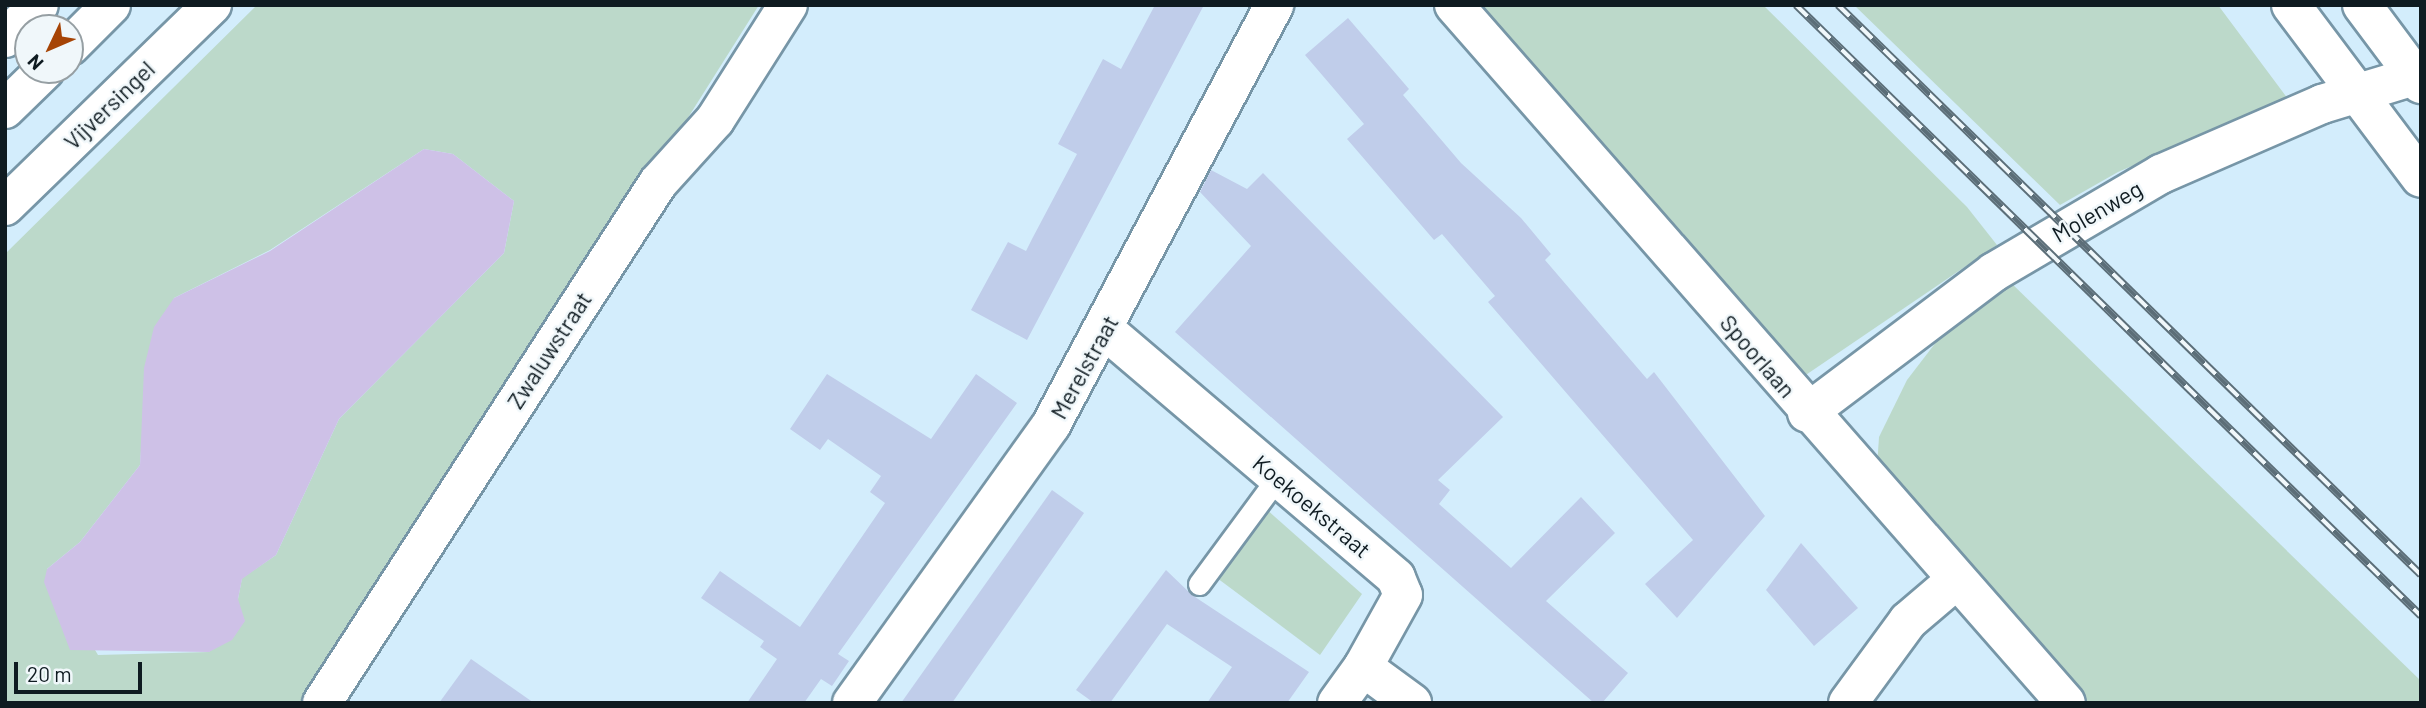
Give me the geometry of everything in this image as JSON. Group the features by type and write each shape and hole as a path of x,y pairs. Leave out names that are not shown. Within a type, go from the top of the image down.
{"street":[{"path":"5,38 39,5"},
{"path":"84,32 111,5"},
{"name":"Vijversingel","path":"5,206 212,5"},
{"name":"Zwaluwstraat","path":"321,703 658,183 715,120 788,5"},
{"name":"Merelstraat","path":"852,703 1051,425 1105,330 1274,5"},
{"name":"Spoorlaan","path":"1454,5 1807,413 2066,703"},
{"path":"2291,5 2421,178"},
{"path":"2362,5 2419,78"},
{"name":"Molenweg","path":"1807,413 1994,272 2110,202 2204,152 2357,92 2419,78"},
{"path":"5,109 31,84"},
{"name":"Koekoekstraat","path":"1105,330 1396,578 1403,595 1363,667"},
{"path":"1848,703 1908,621 1955,580"},
{"path":"1337,703 1363,667 1412,703"}],"lane":[{"path":"1199,584 1278,477"}],"green space":[{"path":"257,5 759,5 319,703 5,703 5,254","holes":["424,149 453,154 514,201 504,253 339,419 276,555 242,578 238,599 209,652 98,655 47,569 80,542 140,465 143,422 174,298 270,250"]},
{"path":"1470,5 1763,5 1967,207 1997,245 1794,383"},
{"path":"1854,5 2218,5 2288,99 2118,172 2060,205"},
{"path":"2005,277 2421,681 2421,703 2071,703 1877,467 1879,437 1907,380 1950,324"},
{"path":"1265,508 1362,594 1320,655 1217,578"}],"shaded area":[{"path":"424,149 453,154 514,201 504,253 339,419 276,555 242,579 238,599 245,621 232,640 209,652 70,650 44,582 47,569 80,542 140,465 144,368 154,327 174,298 270,251"}],"building":[{"path":"1155,5 1204,5 1027,340 971,310 1008,242 1026,251 1077,154 1058,144 1103,59 1121,69"},
{"path":"1348,18 1409,89 1403,95 1461,163 1521,218 1551,254 1545,260 1647,379 1654,372 1765,516 1677,618 1645,584 1693,540 1488,302 1495,296 1442,234 1434,240 1347,139 1364,124 1305,55"},
{"path":"1211,170 1247,189 1263,173 1503,417 1438,480 1450,490 1439,504 1511,568 1581,497 1615,533 1546,601 1628,673 1602,703 1594,703 1175,332 1251,246 1200,192"},
{"path":"827,374 931,439 976,374 1017,403 838,654 849,661 832,686 821,679 804,703 747,703 777,659 760,647 764,641 701,598 720,571 800,627 885,503 870,492 881,476 828,439 820,450 790,429"},
{"path":"1052,490 1084,513 952,703 901,703"},
{"path":"1801,543 1858,608 1814,646 1766,590"},
{"path":"1166,570 1192,595 1309,672 1287,703 1207,703 1232,667 1167,624 1110,703 1094,703 1076,690"},
{"path":"471,659 534,703 439,703"}],"railway":[{"path":"1796,5 2421,616"},
{"path":"1838,5 2421,575"}]}
